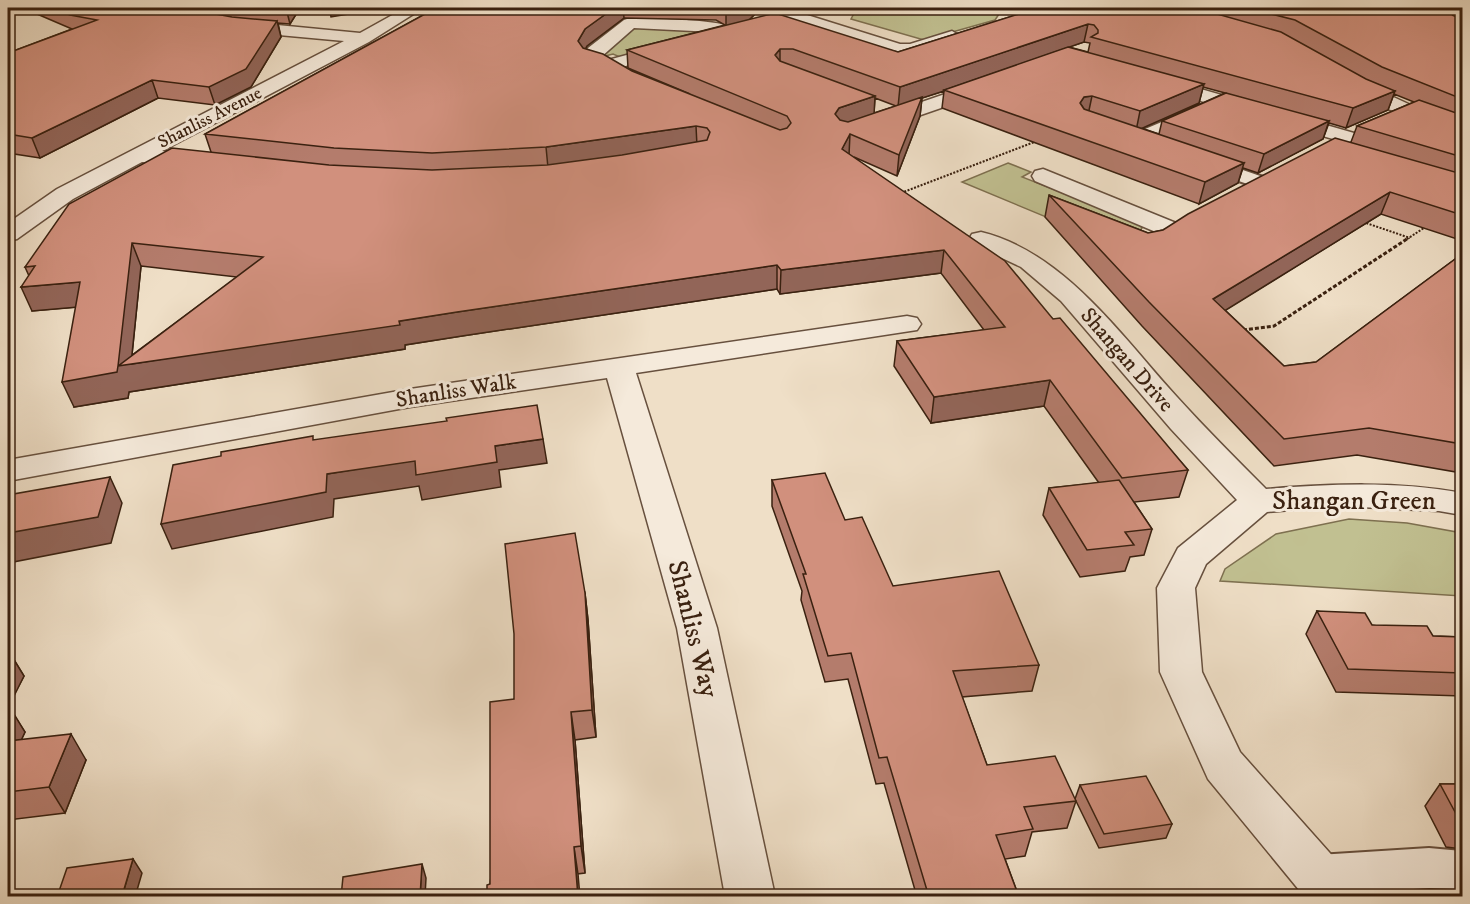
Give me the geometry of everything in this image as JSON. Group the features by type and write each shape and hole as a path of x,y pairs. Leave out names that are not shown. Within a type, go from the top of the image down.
{"street":[{"name":"Shanliss Avenue","path":"8,234 65,194 416,8"},
{"path":"612,67 612,64 797,12 842,36 893,48 904,49 965,32"},
{"path":"216,23 363,38"},
{"path":"662,93 612,67 591,60 594,52 630,23 715,27 732,32"},
{"path":"1332,73 1408,111 1462,131"},
{"path":"1142,79 1361,136"},
{"path":"856,131 1002,80"},
{"path":"869,104 900,116"},
{"path":"1322,152 1361,136 1408,111"},
{"path":"137,155 226,164"},
{"path":"1043,176 1172,230"},
{"path":"1236,197 1271,178"},
{"path":"1147,246 1193,219"},
{"name":"Shangan Drive","path":"981,239 1030,261 1070,295 1182,422 1258,501"},
{"name":"Shanliss Walk","path":"8,471 410,398 907,324"},
{"name":"Shanliss Way","path":"619,366 697,628 750,897"},
{"name":"Shangan Green","path":"1327,886 1224,765 1180,672 1176,588 1191,557 1258,501 1340,495 1439,500 1462,504"}],"lane":[{"path":"1137,139 1220,101"},
{"path":"1117,132 1158,147"},
{"path":"1189,158 1271,178"},
{"path":"1327,886 1429,868 1462,870"}],"path":[{"path":"969,10 1033,11"},
{"path":"874,11 933,11"},
{"path":"1028,12 1033,15"},
{"path":"892,196 1044,138"},
{"path":"1356,219 1410,238"},
{"path":"1240,330 1274,326 1428,226"}],"shaded area":[{"path":"857,8 1015,8 1001,11 995,20 924,40 851,19"},
{"path":"634,25 712,32 620,57 613,54 601,57"},
{"path":"1008,163 1031,172 1022,177 1137,222 1142,228 1138,234 1116,246 962,182"},
{"path":"1349,519 1407,523 1462,533 1462,596 1220,581 1225,569 1276,534"},
{"path":"1305,867 1429,870 1452,896 1330,896"}],"building":[{"path":"53,8 183,8 232,17 277,21 246,69 209,87 152,80 32,138 8,134 8,53 97,20 70,15"},
{"path":"436,8 614,8 585,29 578,41 583,48 603,54 632,71 780,130 787,128 791,123 787,116 627,50 775,13 898,52 1038,8 1196,8 1281,32 1366,79 1395,91 1353,108 1091,37 1098,33 1098,30 1094,25 1088,24 900,87 793,49 780,49 775,55 780,61 875,96 839,108 835,114 840,120 848,122 922,97 899,155 850,134 842,149 1005,261 1053,319 1060,318 1188,470 1122,478 1050,380 934,397 897,341 1005,327 944,250 781,270 777,265 457,312 399,321 400,325 118,366 117,372 62,382 80,282 21,287 35,266 25,267 69,204 172,148 329,165 432,170 547,165 622,155 707,140 710,132 707,128 696,126 546,147 432,153 334,148 205,134","holes":["132,243 263,257 118,366"]},
{"path":"1248,8 1462,8 1462,15 1452,15 1462,19 1462,99 1382,67 1295,20"},
{"path":"1068,47 1204,84 1140,111 1092,96 1084,97 1080,103 1084,109 1244,163 1205,182 944,90"},
{"path":"1226,93 1329,121 1264,154 1162,121"},
{"path":"1419,100 1462,115 1462,157 1357,126"},
{"path":"1335,138 1462,174 1462,215 1390,192 1213,299 1284,366 1316,362 1462,254 1462,444 1369,428 1284,439 1149,302 1049,195 1148,233 1163,230 1188,214"},
{"path":"537,405 543,439 495,446 497,462 416,475 415,461 327,474 326,492 161,524 173,465 221,456 221,452 313,436 313,440 447,421 446,418"},
{"path":"825,473 845,520 862,517 893,586 999,571 1039,665 953,671 987,765 1055,756 1076,801 1024,807 1033,829 996,835 1019,897 929,897 887,757 879,758 851,653 828,656 803,574 806,574 772,480"},
{"path":"110,477 98,517 8,533 8,495"},
{"path":"1119,480 1152,529 1125,532 1134,545 1087,550 1049,488"},
{"path":"575,533 585,593 592,710 571,712 581,846 574,847 578,897 487,897 487,885 490,884 490,702 514,699 514,634 505,544"},
{"path":"1317,611 1365,613 1372,625 1427,626 1433,636 1462,637 1462,673 1348,669"},
{"path":"71,734 49,787 8,792 8,741"},
{"path":"1146,776 1172,824 1104,834 1080,785"},
{"path":"1440,784 1462,784 1462,825"},
{"path":"133,859 122,896 57,897 67,868"},
{"path":"422,864 420,897 341,897 343,877"}]}
